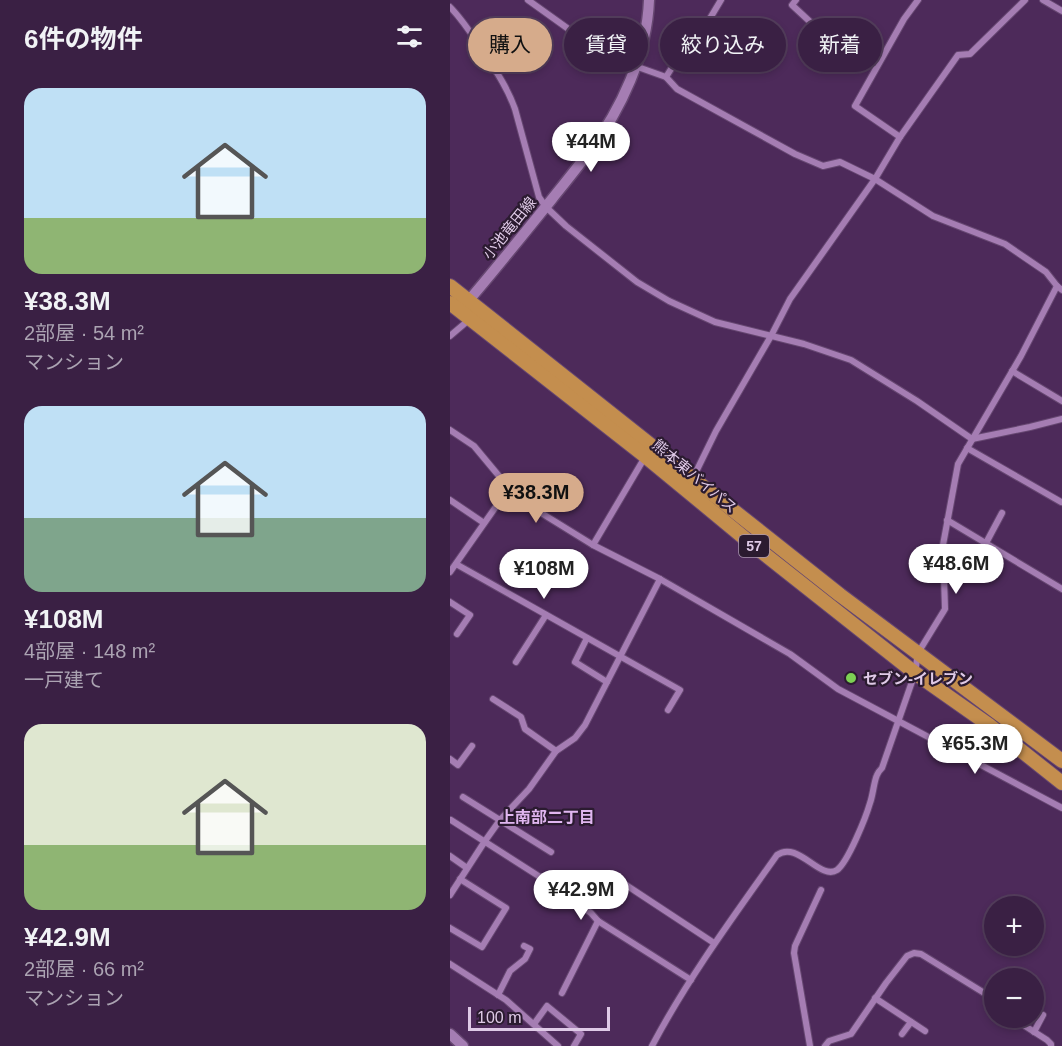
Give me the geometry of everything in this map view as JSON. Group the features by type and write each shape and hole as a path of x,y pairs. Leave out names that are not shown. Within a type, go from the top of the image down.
{"highway":[{"name":"熊本東バイパス","path":"450,286 462,309 748,542 915,673 989,725 1062,783"},
{"name":"熊本東バイパス","path":"462,309 693,478 840,595 1062,761"}],"main road":[{"name":"小池竜田線","path":"646,18 649,0"},
{"name":"小池竜田線","path":"462,309 590,152 622,98 633,72"},
{"path":"450,1034 463,1046"}],"street":[{"path":"528,0 564,26"},
{"path":"666,77 695,31 706,25 721,0"},
{"path":"796,0 792,5 806,18"},
{"path":"900,137 855,106 904,19 918,0"},
{"path":"693,478 716,431 771,336 789,299 875,179 900,137 958,55 970,54 1025,0"},
{"path":"1043,0 1062,11"},
{"path":"450,7 477,42 510,94 538,197 566,226 637,282 669,301 715,322 804,344 851,360 972,439 1062,419"},
{"path":"648,71 666,77 677,89 795,154 823,166 840,162 875,179 933,216 1005,244 1046,272 1059,288 958,464 943,545 945,609 918,653 915,673 882,768 876,776 870,804 849,852 836,871 828,872 792,852 777,855 714,943 670,1012 652,1046"},
{"path":"450,336 462,309"},
{"path":"1012,371 1062,401"},
{"path":"450,430 474,446 509,488 538,512 790,654 833,687 1062,808"},
{"path":"967,448 1061,502"},
{"path":"593,545 645,456"},
{"path":"450,572 509,488"},
{"path":"450,500 484,523"},
{"path":"986,543 1002,513"},
{"path":"947,520 1062,589"},
{"path":"456,564 680,690 668,710"},
{"path":"451,893 500,820 529,789 556,751 579,734 585,725 660,579"},
{"path":"450,602 470,615 457,634"},
{"path":"516,662 546,615"},
{"path":"587,638 575,662 607,682"},
{"path":"493,699 521,717 525,729 556,751"},
{"path":"450,759 458,765 472,746"},
{"path":"463,797 551,852"},
{"path":"451,820 551,884 598,921 690,980"},
{"path":"450,856 467,868"},
{"path":"579,904 602,877"},
{"path":"450,928 482,947 506,908 460,879"},
{"path":"626,885 714,943"},
{"path":"810,1046 794,953 795,946 821,890"},
{"path":"562,993 598,921"},
{"path":"498,995 510,971 524,961 529,949"},
{"path":"825,1046 829,1041 851,1034 875,998 910,954 921,954 984,993"},
{"path":"450,964 498,995 558,1046"},
{"path":"875,998 925,1031"},
{"path":"534,1024 547,1006 581,1034 574,1046"},
{"path":"902,1034 911,1022"},
{"path":"1028,1028 1049,1042 1051,1046"},
{"path":"1034,1032 1036,1028"}],"place":[{"name":"セブン-イレブン","path":"851,678"}],"district":[{"name":"上南部二丁目","path":"547,817"}]}
